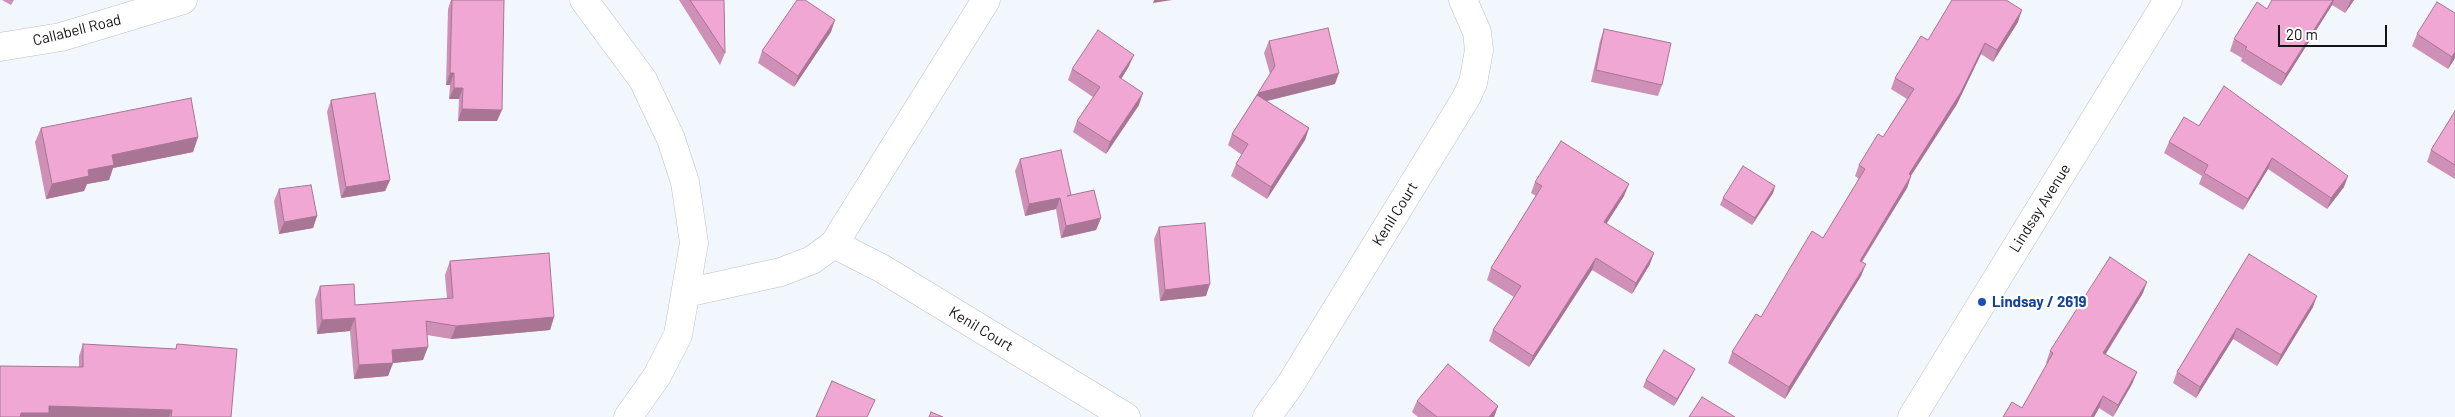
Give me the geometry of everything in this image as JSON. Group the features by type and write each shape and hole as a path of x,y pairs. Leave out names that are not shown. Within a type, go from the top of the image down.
{"street":[{"name":"Callabell Road","path":"0,48 61,37 183,0"},
{"path":"584,0 643,80 671,138 685,182 694,243 678,335 657,376 628,417"},
{"path":"686,293 781,272 812,260 834,244 986,0"},
{"name":"Kenil Court","path":"1267,417 1290,385 1466,98 1473,83 1479,50 1478,32 1463,0"},
{"name":"Lindsay Avenue","path":"1912,417 2168,0"},
{"name":"Kenil Court","path":"834,244 881,268 1126,417"}],"building":[{"path":"452,0 504,0 502,110 462,109 463,88 454,88 454,73 450,73"},
{"path":"690,0 724,0 725,53"},
{"path":"797,0 805,0 835,20 798,76 762,51"},
{"path":"1952,0 2006,0 2022,10 1997,50 1985,43 1961,92 1909,174 1911,176 1860,261 1866,264 1789,387 1732,352 1756,314 1761,317 1812,231 1823,238 1865,169 1859,165 1878,134 1883,137 1914,89 1895,78 1921,36 1928,40"},
{"path":"2272,0 2333,0 2286,74 2245,49 2247,47 2234,39 2257,2 2267,9"},
{"path":"2437,2 2455,13 2455,52 2452,57 2417,34"},
{"path":"1328,28 1339,73 1258,93 1275,66 1269,41"},
{"path":"1604,29 1671,43 1662,85 1596,70"},
{"path":"1098,30 1134,55 1119,77 1143,93 1110,142 1077,121 1100,87 1072,69"},
{"path":"2224,86 2348,176 2331,198 2272,158 2248,199 2204,173 2208,165 2169,142 2184,117 2199,126"},
{"path":"375,93 390,180 346,187 331,100"},
{"path":"1257,95 1309,128 1271,187 1236,164 1248,144 1232,134"},
{"path":"191,98 198,137 112,155 114,165 88,170 89,176 52,184 41,128"},
{"path":"2455,111 2455,165 2431,150"},
{"path":"1561,141 1629,184 1604,222 1654,253 1636,283 1596,258 1533,356 1493,330 1521,286 1491,268 1542,186 1535,182"},
{"path":"1061,150 1071,195 1067,196 1094,190 1101,218 1066,226 1060,198 1029,204 1020,159"},
{"path":"1743,166 1775,186 1755,218 1723,198"},
{"path":"311,185 317,216 284,222 279,189"},
{"path":"1205,223 1210,284 1165,290 1159,227"},
{"path":"549,253 554,317 456,326 426,321 428,347 392,350 393,363 359,365 355,318 322,320 320,286 354,284 355,305 453,298 450,261"},
{"path":"2249,254 2317,296 2281,355 2237,328 2200,387 2177,372"},
{"path":"2110,257 2147,282 2103,353 2137,372 2118,405 2103,396 2091,417 2003,417 2012,402 2022,408 2053,353 2050,351"},
{"path":"83,344 176,349 177,344 237,349 231,417 171,417 172,410 49,406 49,413 21,413 20,417 0,417 0,366 83,367"},
{"path":"1664,350 1695,369 1677,399 1646,380"},
{"path":"1448,364 1498,406 1489,417 1437,417 1417,401"},
{"path":"832,381 875,400 867,417 816,417"},
{"path":"1702,397 1735,417 1689,417"},
{"path":"931,412 943,417 929,417"}],"place":[{"name":"Lindsay / 2619","path":"1982,302"}]}
